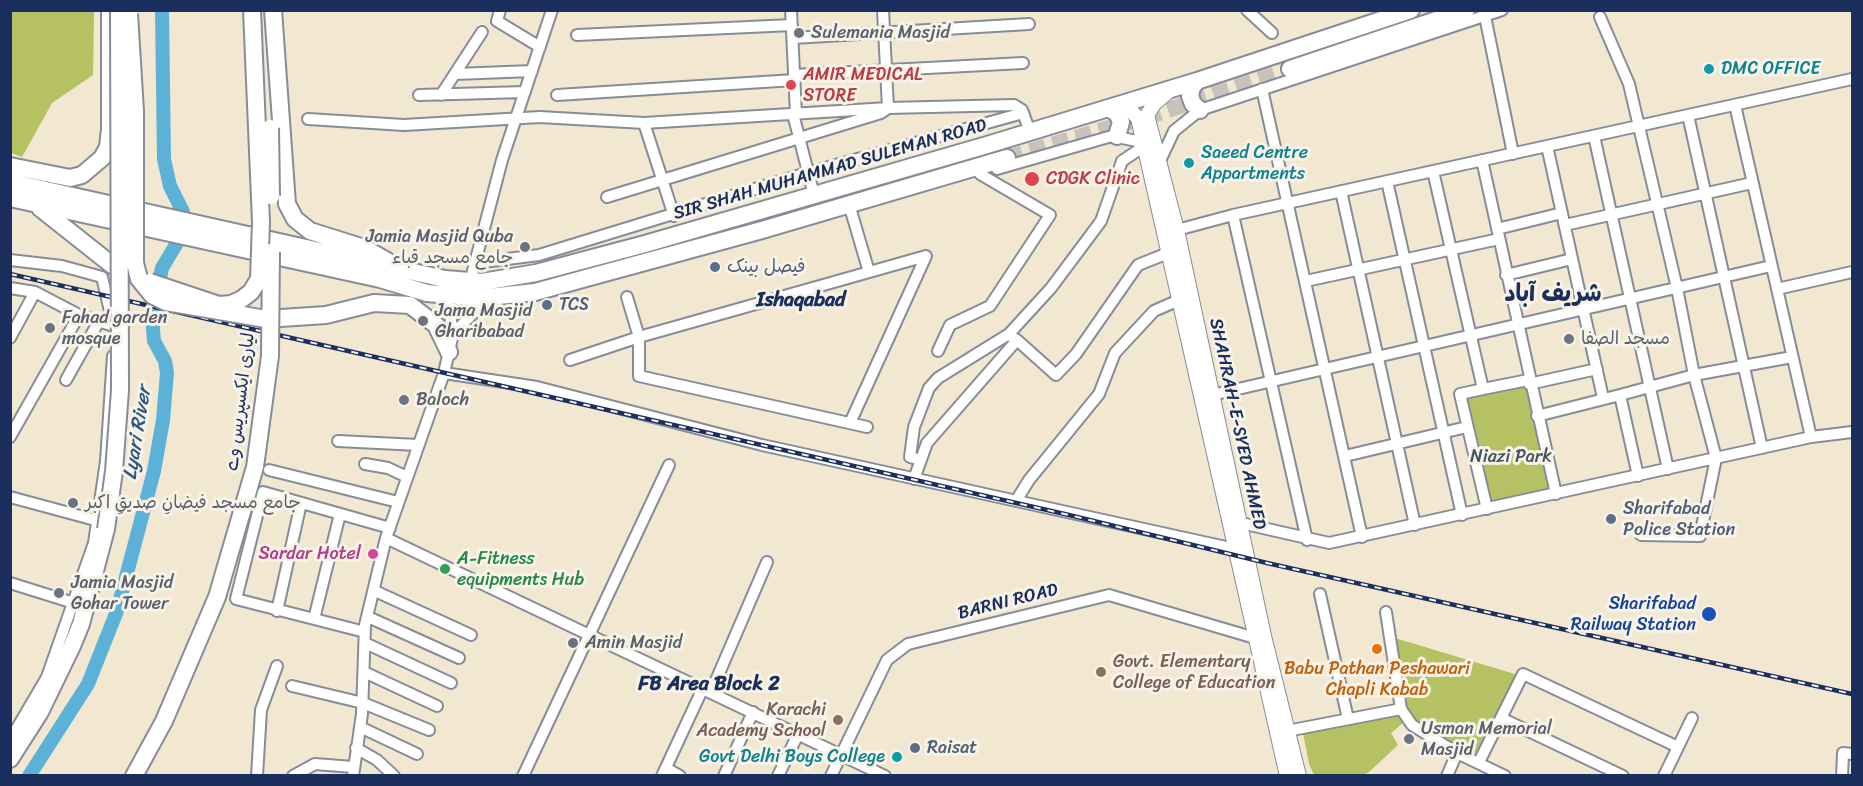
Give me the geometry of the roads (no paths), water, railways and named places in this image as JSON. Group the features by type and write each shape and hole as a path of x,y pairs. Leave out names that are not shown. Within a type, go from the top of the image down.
{"highway":[{"path":"10,166 70,178 82,175 102,158 108,147 110,129 110,10"},
{"path":"10,759 48,698 81,624 111,499 119,412 122,312 118,173 120,10"},
{"path":"128,10 135,111 135,263 139,279 152,295 166,302 266,319 326,315 427,293"},
{"path":"33,203 112,266 150,282 219,305 231,304 251,292 259,279 260,195 252,10"},
{"name":"لیاری ایکسپریس وے","path":"135,776 164,721 217,597 255,466 270,356 271,209 265,10"},
{"path":"273,10 286,204 295,219 323,237 364,248 405,270"},
{"name":"SIR SHAH MUHAMMAD SULEMAN ROAD","path":"249,243 427,293 447,294 536,273 1030,132 1197,81 1411,10"},
{"path":"1290,69 1466,10"},
{"path":"1401,43 1480,13"},
{"path":"1197,81 1192,87 1190,96 1193,104 1200,110"},
{"path":"1111,107 1121,122 1117,136"},
{"name":"SIR SHAH MUHAMMAD SULEMAN ROAD","path":"249,243 405,270 489,297 535,292 762,230 1007,158"},
{"path":"10,182 140,210 249,243"},
{"path":"10,198 139,227 249,243"},
{"path":"392,302 410,305 425,315 435,325 449,352"}],"main road":[{"name":"SHAHRAH-E-SYED AHMED","path":"1170,89 1154,104 1147,115 1150,155 1168,253 1260,637 1287,776"},
{"name":"SHAHRAH-E-SYED AHMED","path":"1111,107 1131,111 1138,118 1176,230 1241,523 1240,548"},
{"name":"SHAHRAH-E-SYED AHMED","path":"1260,637 1299,776"}],"street":[{"path":"500,10 497,21 540,47"},
{"path":"467,289 516,118 552,10"},
{"path":"791,10 795,114 799,140 814,195"},
{"path":"883,10 888,108"},
{"path":"1247,10 1272,33"},
{"path":"1502,10 1480,13 1513,154"},
{"path":"1600,18 1629,84 1677,288 1694,375 1716,458 1701,536 1641,535"},
{"path":"792,38 1029,24"},
{"path":"577,35 792,25"},
{"path":"441,95 482,32"},
{"path":"914,479 927,442 1013,337 1101,221 1122,161 1150,155 1200,110 1401,43"},
{"path":"556,95 886,70 1023,63"},
{"path":"454,74 532,71"},
{"path":"1176,230 1233,215 1852,79"},
{"path":"1262,89 1362,537"},
{"path":"419,94 525,92"},
{"path":"308,119 340,123 404,125 516,118 563,118 644,123 888,108 1014,105 1023,113 1030,132"},
{"path":"1735,105 1811,437"},
{"path":"607,197 799,140 881,113 888,108"},
{"path":"475,263 539,255 674,216 807,173 1023,113"},
{"path":"1688,115 1762,448"},
{"path":"644,123 674,216"},
{"path":"762,230 851,211 1117,136 1137,141 1150,155"},
{"path":"1594,136 1668,469"},
{"path":"1547,146 1604,398"},
{"path":"1482,160 1529,382 1556,494"},
{"path":"1433,171 1483,389"},
{"path":"938,351 950,325 990,306 1050,215 980,174"},
{"path":"1387,181 1462,515"},
{"path":"1565,225 1752,183"},
{"path":"1341,191 1415,525"},
{"path":"851,211 869,272"},
{"path":"1306,280 1451,249 1562,213"},
{"path":"1233,215 1306,540"},
{"path":"1013,337 1056,375 1076,354 1138,265 1168,253"},
{"path":"570,360 639,337 926,256 850,423"},
{"path":"10,260 62,266 102,276 114,326 99,521 74,603 47,677 10,740"},
{"path":"1506,274 1572,260"},
{"path":"1212,395 1771,266"},
{"path":"1777,289 1852,272"},
{"path":"10,288 35,292 79,315 114,326"},
{"path":"10,338 35,292"},
{"path":"293,776 315,764 353,771 363,703 365,637 368,617 388,533 449,352 453,334 447,294"},
{"path":"453,334 489,297"},
{"path":"627,297 639,337 638,373 642,377 867,427"},
{"path":"1017,501 1029,480 1099,394 1115,353 1154,310 1179,300"},
{"path":"10,437 15,421 79,315"},
{"path":"66,380 99,321"},
{"path":"921,460 910,457 914,427 929,388 938,378 1013,337"},
{"path":"1537,416 1694,375 1743,368 1792,357"},
{"path":"1487,509 1460,394 1597,369"},
{"path":"444,372 537,387 762,445 1240,548"},
{"path":"1620,395 1638,476"},
{"path":"1345,456 1467,427"},
{"path":"1241,523 1306,540 1329,543 1811,437 1852,432"},
{"path":"338,441 418,445"},
{"path":"365,464 388,468 407,477"},
{"path":"523,776 669,465"},
{"path":"270,470 398,502"},
{"path":"451,683 350,630 236,599 263,492 340,514 388,533 591,635 798,734 840,755 866,772 885,776"},
{"path":"10,497 99,521"},
{"path":"277,611 301,503"},
{"path":"314,619 340,514"},
{"path":"680,776 664,772 707,690 767,562"},
{"path":"10,583 74,603"},
{"path":"375,591 471,635"},
{"path":"1320,594 1348,719"},
{"name":"BARNI ROAD","path":"831,776 887,660 908,644 1109,595 1260,637"},
{"path":"1386,612 1401,709 1412,725 1457,753 1505,776"},
{"path":"368,617 459,658"},
{"path":"257,776 261,710 277,666"},
{"path":"364,672 437,706"},
{"path":"1479,762 1523,674 1678,747"},
{"path":"292,686 363,703 429,730"},
{"path":"1287,731 1401,709"},
{"path":"724,776 753,712"},
{"path":"1501,718 1623,776"},
{"path":"1664,776 1692,718"},
{"path":"360,727 417,754"},
{"path":"778,776 798,734"},
{"path":"357,748 377,760 394,776"},
{"path":"1447,776 1457,753"},
{"path":"1842,776 1843,753 1852,754"}],"waterway":[{"name":"Lyari River","path":"29,776 88,684 117,611 154,471 163,420 167,373 165,361 154,341 152,317 162,268 180,238 184,224 183,212 170,186 164,159 162,10"}],"tunnel":[{"path":"1007,158 1150,116 1290,69"}],"railway":[{"path":"10,274 1069,515 1267,563 1852,694"}],"place":[{"name":"Sulemania Masjid","path":"799,33"},
{"name":"DMC OFFICE","path":"1709,69"},
{"name":"AMIR MEDICAL STORE","path":"791,85"},
{"name":"Saeed Centre Appartments","path":"1189,163"},
{"name":"CDGK Clinic","path":"1032,179"},
{"name":"Jamia Masjid Quba جامع مسجد قباء","path":"525,247"},
{"name":"فیصل بینک","path":"715,267"},
{"name":"TCS","path":"547,305"},
{"name":"Jama Masjid Gharibabad","path":"423,321"},
{"name":"Fahad garden mosque","path":"50,328"},
{"name":"مسجد الصفا","path":"1569,339"},
{"name":"Baloch","path":"404,400"},
{"name":"جامع مسجد فیضانِ صدیقِ اکبر","path":"73,503"},
{"name":"Sharifabad Police Station","path":"1611,519"},
{"name":"Sardar Hotel","path":"373,554"},
{"name":"A-Fitness equipments Hub","path":"445,569"},
{"name":"Jamia Masjid Gohar Tower","path":"59,593"},
{"name":"Sharifabad Railway Station","path":"1709,614"},
{"name":"Amin Masjid","path":"573,643"},
{"name":"Babu Pathan Peshawari Chapli Kabab","path":"1377,649"},
{"name":"Govt. Elementary College of Education","path":"1101,672"},
{"name":"Karachi Academy School","path":"838,720"},
{"name":"Usman Memorial Masjid","path":"1409,739"},
{"name":"Raisat","path":"915,748"},
{"name":"Govt Delhi Boys College","path":"897,757"}],"district":[{"name":"شريف آباد","path":"1553,295"},
{"name":"Ishaqabad","path":"801,301"},
{"name":"FB Area Block 2","path":"709,685"}],"park label":[{"name":"Niazi Park","path":"1511,457"}]}
